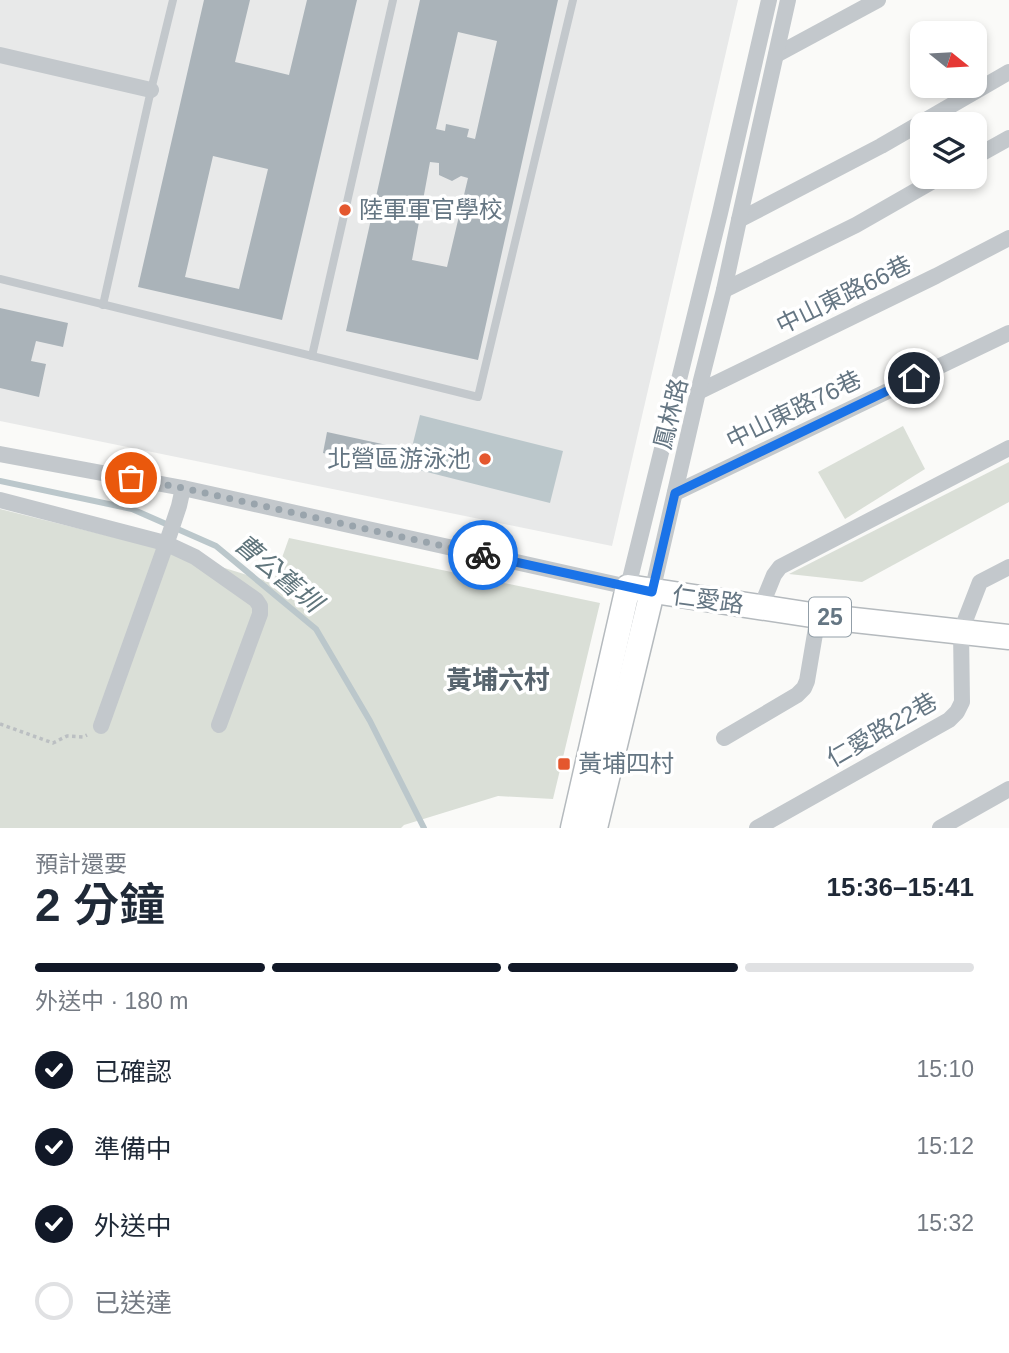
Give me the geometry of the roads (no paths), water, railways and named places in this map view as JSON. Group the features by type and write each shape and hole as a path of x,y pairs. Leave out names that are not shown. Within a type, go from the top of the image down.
{"main road":[{"name":"仁愛路","path":"640,589 818,616 1009,637"},
{"name":"鳳林路","path":"573,828 640,589"},
{"name":"鳳林路","path":"595,828 640,589"}],"street":[{"name":"鳳林路","path":"640,589 720,213 769,0"},
{"name":"鳳林路","path":"640,589 675,493 789,0"},
{"path":"776,55 877,0"},
{"path":"0,55 151,90"},
{"path":"738,220 881,146 1009,72"},
{"path":"987,150 1009,138"},
{"path":"724,290 856,225 919,189"},
{"name":"中山東路66巷","path":"698,392 1009,238"},
{"name":"中山東路76巷","path":"675,493 1009,333"},
{"path":"761,607 780,567 1009,447"},
{"name":"仁愛路","path":"0,454 183,488 640,589"},
{"path":"101,726 168,538 183,488"},
{"path":"0,500 168,538 256,600 260,606 260,614 219,725"},
{"path":"961,631 981,582 1009,567"},
{"path":"724,738 797,695 804,688 818,616"},
{"name":"仁愛路22巷","path":"757,828 949,720 962,702 961,631"},
{"path":"940,828 1009,789"}],"lane":[{"path":"103,305 173,0"},
{"path":"312,356 393,0"},
{"path":"0,279 478,397 573,0"}],"waterway":[{"name":"曹公舊圳","path":"0,481 132,509 216,546 316,629 370,721 424,828"}],"place":[{"name":"陸軍軍官學校","path":"345,210"},
{"name":"北營區游泳池","path":"485,459"},
{"name":"黃埔四村","path":"564,764"}],"district":[{"name":"黃埔六村","path":"498,680"}]}
